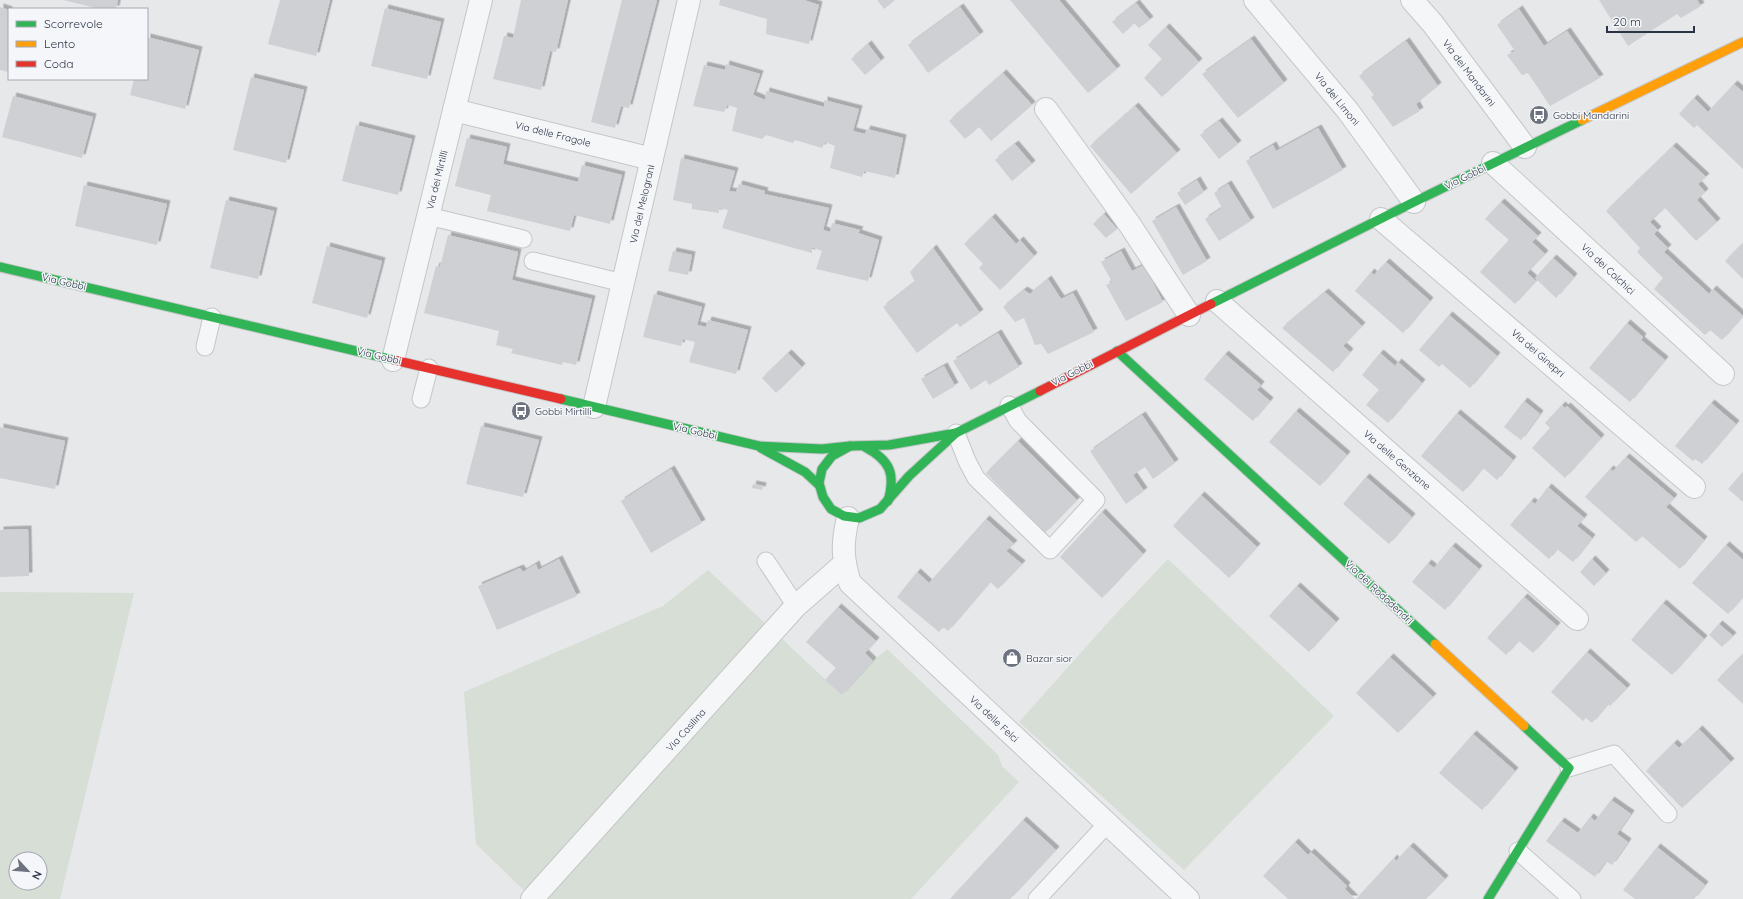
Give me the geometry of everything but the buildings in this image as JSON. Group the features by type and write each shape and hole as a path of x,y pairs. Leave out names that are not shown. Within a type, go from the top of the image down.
{"street":[{"name":"Via dei Mirtilli","path":"393,360 481,0"},
{"name":"Via dei Melograni","path":"594,407 689,0"},
{"name":"Via dei Limoni","path":"1255,0 1348,111 1414,202"},
{"name":"Via dei Mandarini","path":"1412,0 1433,24 1525,147"},
{"name":"Via Gobbi","path":"850,446 837,450 827,459 820,471 819,485 824,500 834,512 848,518 864,518 877,512 908,477 956,433 1414,202 1743,42"},
{"path":"1046,109 1130,225 1189,315"},
{"name":"Via delle Fragole","path":"454,110 652,159"},
{"name":"Via dei Colchici","path":"1493,163 1723,374"},
{"name":"Via dei Ginepri","path":"1381,219 1694,487"},
{"name":"Via Gobbi","path":"0,266 759,446 822,449 850,446 889,445 956,433"},
{"name":"Via delle Genziane","path":"1217,301 1577,619"},
{"name":"Via dei Rododendri","path":"1118,351 1569,768"},
{"name":"Via Gobbi","path":"759,446 805,472 819,485"},
{"path":"865,446 877,452 886,462 892,474 892,488 888,501"},
{"name":"Via delle Felci","path":"848,518 844,534 844,564 850,583 858,592 1188,899"},
{"name":"Via Casilina","path":"532,899 796,606 844,564"},
{"path":"1488,899 1569,768"}],"lane":[{"path":"428,216 523,239"},
{"path":"532,261 623,283"},
{"path":"205,348 212,317"},
{"path":"421,399 428,368"},
{"path":"956,433 967,462 976,478 1050,550 1096,500 1018,420 1009,405"},
{"path":"766,561 796,606"},
{"path":"1569,768 1614,754 1668,814"},
{"path":"1038,899 1107,824"},
{"path":"1518,851 1572,899"}],"shaded area":[{"path":"1168,559 1334,716 1184,870 1019,722 1111,619"},
{"path":"708,570 842,695 873,661 887,649 998,755 1002,766 1019,782 911,899 533,899 476,844 464,692 663,606"},
{"path":"0,592 134,593 60,899 0,899"}],"traffic: fast":[{"path":"1211,304 1582,120"},
{"path":"0,267 394,360"},
{"path":"1117,351 1435,644"},
{"path":"850,446 832,456 822,469 819,483 823,497 831,509 844,516 859,518 880,509 909,476 956,433 1040,391"},
{"path":"561,399 759,446 822,449 850,446 889,445 956,433"},
{"path":"865,447 880,457 889,469 891,483 888,501"},
{"path":"761,448 805,472 819,485"},
{"path":"1488,899 1569,768 1524,726"}],"traffic: slow":[{"path":"1582,120 1743,42"},
{"path":"1435,644 1524,726"}],"traffic: jam":[{"path":"1040,391 1211,304"},
{"path":"394,360 561,399"}],"place":[{"name":"Gobbi Mandarini","path":"1539,115"},
{"name":"Gobbi Mirtilli","path":"521,411"},
{"name":"Bazar sior","path":"1012,658"}]}
